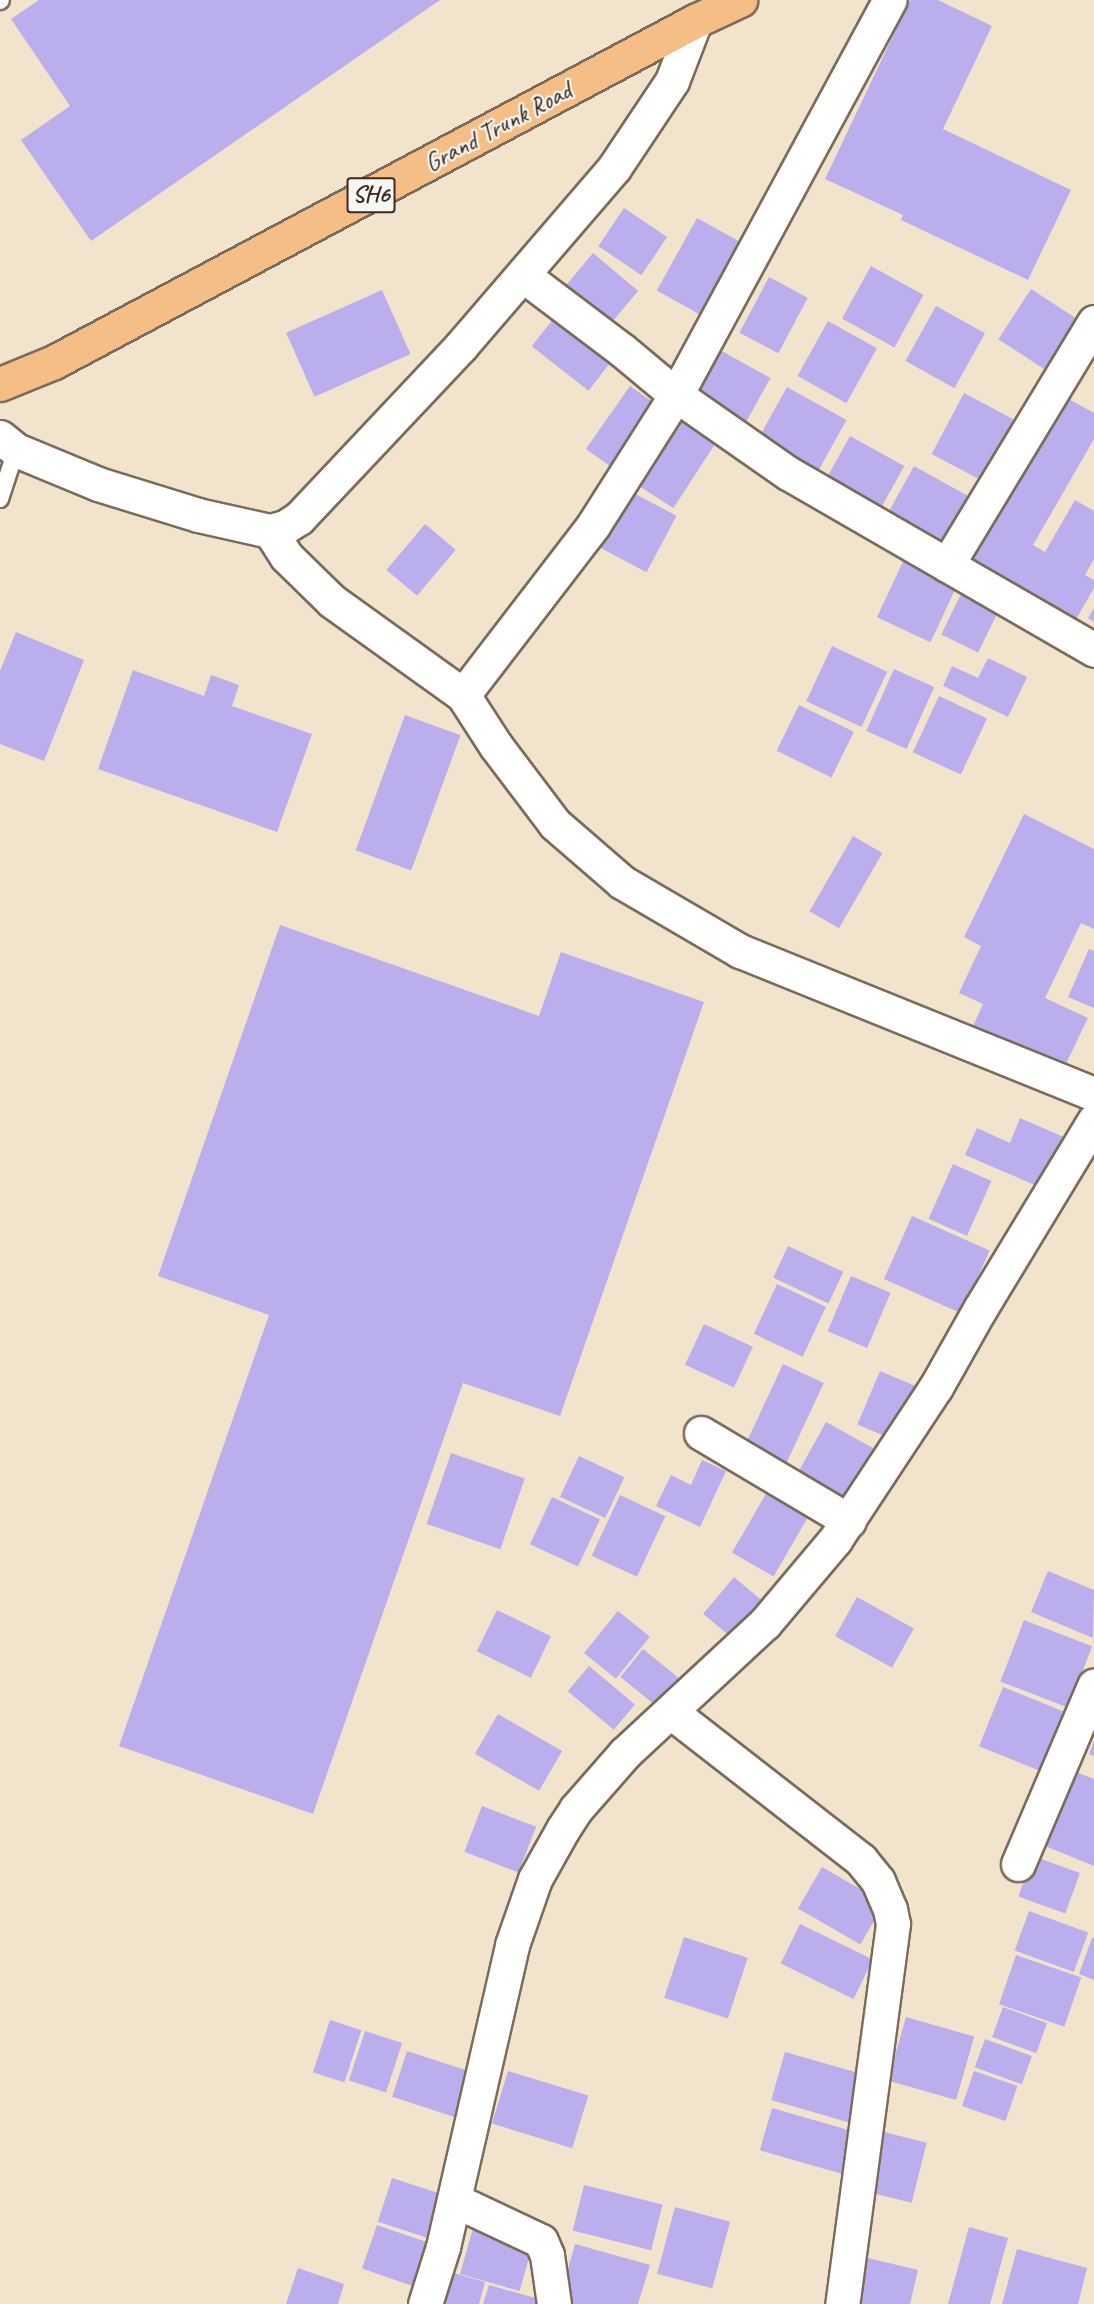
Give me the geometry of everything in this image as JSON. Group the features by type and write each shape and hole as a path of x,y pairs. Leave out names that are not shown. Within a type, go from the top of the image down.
{"main road":[{"name":"Grand Trunk Road","path":"0,384 54,362 695,21 740,0"}],"street":[{"path":"463,695 594,524 675,395 890,0"},
{"path":"8,443 98,484 198,515 270,531 285,527 299,518 524,276 614,168 672,81 695,21"},
{"path":"524,276 622,350 675,395 788,473 1094,650"},
{"path":"947,565 1094,322"},
{"path":"270,531 286,556 324,594 463,695 496,747 555,824 622,882 741,951 1094,1094"},
{"path":"425,2304 454,2200 512,1945 535,1879 576,1809 625,1754 765,1623 849,1521 936,1387 980,1309 1094,1121"},
{"path":"701,1433 849,1521"},
{"path":"1018,1864 1094,1686"},
{"path":"671,1712 861,1860 878,1881 890,1910 893,1923 842,2304"},
{"path":"454,2200 541,2241 547,2255 554,2304"}],"lane":[{"path":"0,500 8,443"}],"building":[{"path":"39,0 440,0 91,241 21,140 70,106 11,19"},
{"path":"910,0 938,0 992,26 943,129 1071,190 1028,280 901,220 903,215 825,179"},
{"path":"624,208 667,237 641,275 598,246"},
{"path":"697,218 749,247 709,320 657,291"},
{"path":"593,253 638,291 612,322 567,284"},
{"path":"871,266 923,295 894,348 842,318"},
{"path":"769,277 808,298 778,353 739,333"},
{"path":"1031,289 1087,325 1055,376 998,339"},
{"path":"382,290 410,354 315,397 286,333"},
{"path":"936,306 985,333 954,388 905,361"},
{"path":"557,314 614,358 588,391 532,346"},
{"path":"828,321 877,348 846,403 797,376"},
{"path":"711,345 770,378 743,428 683,395"},
{"path":"630,386 660,407 616,470 586,449"},
{"path":"787,387 846,420 818,471 759,438"},
{"path":"964,393 1021,423 988,484 932,454"},
{"path":"1065,397 1094,413 1094,439 1033,545 1045,552 1075,500 1094,511 1094,559 1085,575 1094,580 1094,588 1071,628 967,568"},
{"path":"678,411 719,438 673,508 632,481"},
{"path":"850,436 904,466 878,514 823,484"},
{"path":"914,466 971,498 942,550 885,518"},
{"path":"628,490 677,516 647,572 598,547"},
{"path":"425,524 456,550 417,596 386,570"},
{"path":"907,553 960,578 930,642 877,617"},
{"path":"961,594 998,612 978,652 941,634"},
{"path":"1094,608 1094,622 1088,618"},
{"path":"16,632 84,660 44,761 0,744 0,671"},
{"path":"832,646 887,672 862,727 806,701"},
{"path":"988,658 1027,677 1008,717 943,686 952,666 978,678"},
{"path":"894,669 934,687 907,749 866,731"},
{"path":"133,670 204,696 211,675 239,685 232,706 312,734 277,832 98,769"},
{"path":"939,696 987,718 961,775 913,752"},
{"path":"799,705 854,732 831,778 777,751"},
{"path":"405,715 460,735 411,870 356,850"},
{"path":"1024,814 1094,849 1094,929 1081,923 1045,998 1088,1018 1062,1072 972,1028 983,1004 959,993 981,946 964,937"},
{"path":"853,836 882,853 839,928 810,911"},
{"path":"280,925 539,1016 561,952 704,1002 560,1416 463,1383 313,1814 119,1746 269,1315 158,1276"},
{"path":"1089,949 1094,951 1094,1008 1068,997"},
{"path":"1020,1118 1066,1138 1044,1189 965,1155 977,1128 1010,1143"},
{"path":"953,1164 991,1181 967,1236 929,1219"},
{"path":"912,1216 990,1251 962,1314 884,1279"},
{"path":"788,1246 843,1272 828,1304 773,1278"},
{"path":"851,1276 891,1293 867,1348 828,1331"},
{"path":"777,1284 826,1307 803,1357 754,1334"},
{"path":"704,1324 753,1347 734,1388 685,1365"},
{"path":"783,1364 824,1383 784,1469 743,1450"},
{"path":"880,1371 915,1386 892,1439 857,1424"},
{"path":"826,1422 878,1451 849,1504 797,1474"},
{"path":"451,1453 525,1478 500,1549 427,1524"},
{"path":"579,1456 624,1477 605,1518 560,1497"},
{"path":"702,1460 726,1471 700,1527 656,1506 671,1475 691,1485"},
{"path":"771,1485 813,1509 774,1577 732,1553"},
{"path":"620,1495 665,1516 637,1577 592,1556"},
{"path":"552,1497 600,1519 578,1567 530,1544"},
{"path":"1048,1571 1094,1590 1093,1638 1031,1612"},
{"path":"734,1577 765,1603 734,1639 703,1614"},
{"path":"857,1597 914,1629 892,1668 835,1636"},
{"path":"497,1610 551,1636 531,1678 477,1651"},
{"path":"618,1611 650,1637 616,1679 584,1653"},
{"path":"1024,1620 1092,1646 1068,1708 1000,1682"},
{"path":"643,1649 688,1686 665,1713 620,1677"},
{"path":"589,1666 635,1705 614,1730 568,1691"},
{"path":"1003,1687 1068,1713 1044,1773 979,1746"},
{"path":"498,1714 562,1751 539,1791 475,1754"},
{"path":"1094,1741 1094,1756 1089,1754"},
{"path":"1076,1772 1094,1779 1094,1866 1045,1846"},
{"path":"482,1806 536,1827 519,1873 464,1852"},
{"path":"1033,1856 1080,1873 1065,1914 1018,1896"},
{"path":"822,1867 884,1903 860,1945 798,1909"},
{"path":"1029,1911 1088,1933 1074,1972 1015,1950"},
{"path":"800,1924 873,1960 854,1999 781,1964"},
{"path":"684,1937 748,1958 728,2019 664,1998"},
{"path":"1092,1938 1094,1938 1094,1980 1079,1974"},
{"path":"1016,1955 1081,1977 1064,2027 999,2004"},
{"path":"1003,2007 1047,2023 1036,2053 992,2037"},
{"path":"906,2017 974,2037 956,2100 888,2080"},
{"path":"330,2020 361,2030 344,2083 313,2072"},
{"path":"365,2031 402,2043 386,2093 349,2080"},
{"path":"985,2039 1032,2056 1022,2084 975,2067"},
{"path":"407,2051 472,2072 457,2118 392,2097"},
{"path":"785,2052 864,2075 850,2123 771,2100"},
{"path":"508,2071 588,2096 572,2148 492,2124"},
{"path":"974,2071 1017,2086 1005,2121 962,2106"},
{"path":"772,2108 854,2131 842,2174 760,2150"},
{"path":"884,2132 927,2143 912,2203 869,2192"},
{"path":"392,2178 449,2197 435,2240 378,2222"},
{"path":"584,2185 663,2205 651,2250 573,2231"},
{"path":"675,2207 730,2222 712,2288 657,2274"},
{"path":"377,2225 434,2245 419,2288 362,2268"},
{"path":"474,2225 534,2242 520,2291 460,2274"},
{"path":"969,2227 1008,2238 990,2304 948,2304"},
{"path":"575,2244 650,2265 638,2304 558,2304"},
{"path":"1017,2249 1087,2268 1078,2304 1002,2304"},
{"path":"864,2257 918,2270 910,2304 853,2304"},
{"path":"298,2268 344,2284 338,2304 286,2304"},
{"path":"443,2270 485,2282 479,2304 433,2304"},
{"path":"489,2285 546,2301 545,2304 483,2304"}]}
